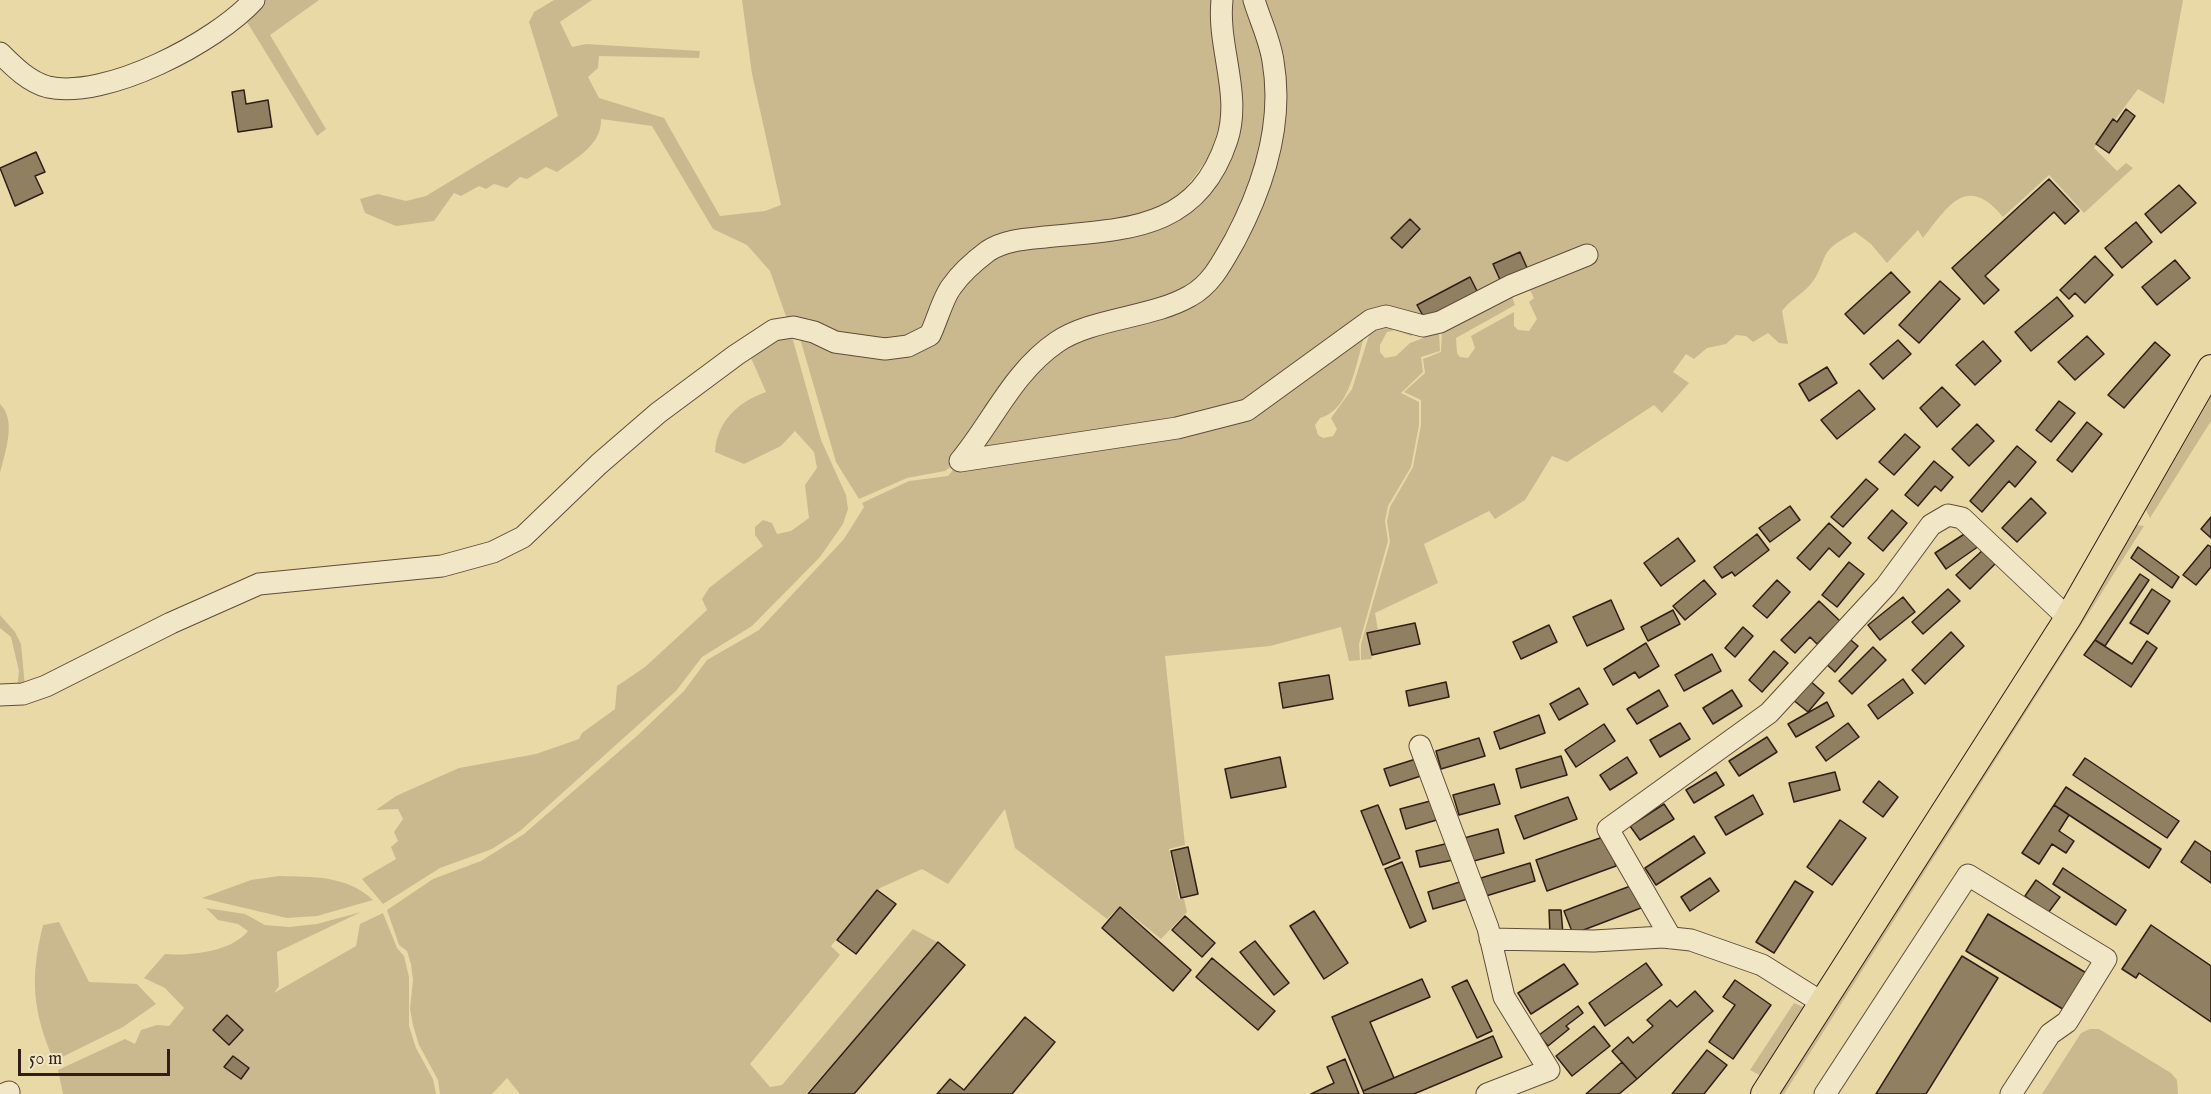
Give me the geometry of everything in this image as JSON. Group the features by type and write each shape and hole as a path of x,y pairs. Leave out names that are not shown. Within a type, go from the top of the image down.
{"main road":[{"path":"1764,1094 2068,618 2211,368"}],"street":[{"path":"0,53 28,78 48,87 96,88 149,69 225,26 254,0"},
{"path":"0,695 23,694 46,686 171,623 259,584 442,566 493,552 524,537 591,471 658,413 774,330 793,327 814,332 835,342 861,347 885,349 908,345 930,335 951,286 990,250 1018,240 1135,227 1156,222 1182,208 1217,162 1227,140 1233,111 1221,29 1222,0"},
{"path":"1254,0 1273,59 1275,81 1269,162 1248,214 1216,272 1207,284 1189,297 1072,335 1049,348 1024,369 981,435 960,461 1177,428 1247,410 1371,320 1386,316 1423,326 1440,322 1510,286 1587,255"},
{"path":"1671,938 1608,829 1769,713 1886,586 1931,525 1948,515 1962,518 2068,618"},
{"path":"1420,746 1490,939 1504,997 1549,1070 1487,1094"},
{"path":"1825,1094 1968,875 2106,959 2067,1022 2050,1034 2011,1094"},
{"path":"1490,939 1594,941 1671,938 1691,940 1762,965 1821,1002"}],"shaded area":[{"path":"260,0 319,0 270,35 326,129 317,136 244,17"},
{"path":"554,0 592,0 560,22 572,47 586,44 700,51 699,58 599,56 598,68 588,77 599,98 664,118 720,216 765,211 781,205 752,74 742,0 1217,0 1221,121 1209,157 1178,198 1164,211 1110,223 1066,224 1001,238 934,324 906,343 852,337 824,326 788,322 770,271 747,245 713,229 652,126 601,119 593,144 557,172 546,167 527,179 520,177 507,188 494,184 486,189 479,186 461,196 454,193 434,221 396,226 365,213 360,199 378,194 406,201 426,196 558,116 529,22 534,12"},
{"path":"1226,0 1251,0 1270,60 1266,162 1205,282 1071,332 952,466 945,471 907,478 859,499 836,462 799,335 918,352 936,339 957,294 971,274 1002,250 1136,231 1226,158"},
{"path":"1258,0 2183,0 2164,104 2138,89 2094,148 2117,171 2126,163 2133,168 2084,213 2049,175 2003,217 1979,197 1968,196 1959,199 1941,215 1923,238 1918,230 1887,263 1871,244 1855,232 1842,240 1834,245 1825,256 1810,285 1782,311 1788,344 1779,343 1768,333 1753,342 1746,336 1736,335 1726,344 1707,348 1694,359 1686,354 1673,372 1689,383 1662,413 1654,405 1567,462 1552,456 1525,500 1495,519 1489,511 1424,544 1438,583 1375,613 1378,630 1366,633 1372,659 1361,660 1361,644 1390,542 1387,521 1390,507 1413,467 1421,425 1421,400 1404,392 1425,373 1423,359 1441,352 1442,331 1511,294 1515,305 1456,338 1457,353 1460,357 1468,358 1475,348 1471,336 1514,312 1514,326 1518,330 1529,331 1537,319 1529,302 1534,298 1529,288 1589,261 1586,252 1509,283 1439,319 1423,322 1385,312 1369,317 1246,407 1176,425 969,456 1020,381 1044,355 1059,344 1091,330 1177,307 1205,289 1230,257 1260,199 1275,147 1280,92 1278,68"},
{"path":"1373,323 1422,329 1411,336 1395,330 1387,332 1380,345 1380,352 1385,358 1396,356 1410,343 1439,332 1440,351 1421,357 1423,372 1401,393 1419,402 1419,425 1411,467 1388,506 1385,521 1388,541 1359,644 1360,660 1349,661 1341,627 1270,646 1165,656 1185,845 1169,849 1179,899 1184,899 1187,912 1161,939 1120,906 1107,919 1015,848 1005,809 948,884 922,869 880,888 831,946 840,955 750,1064 770,1087 782,1085 913,929 939,943 806,1094 520,1094 507,1078 492,1094 440,1094 438,1080 419,1045 413,1025 410,1009 413,980 411,964 407,951 399,945 387,910 433,879 481,861 524,834 638,735 684,691 707,660 759,630 844,539 864,507 862,503 909,481 948,476 957,465 1216,422 1368,325 1347,392 1331,413 1320,418 1315,425 1318,435 1323,438 1333,436 1337,429 1331,418 1352,389"},
{"path":"791,333 821,440 846,495 848,509 843,524 820,557 752,626 702,657 676,691 520,831 492,849 440,868 383,904 362,879 396,859 391,847 398,841 394,832 403,819 398,809 376,810 396,796 459,768 536,754 579,739 582,733 615,709 617,686 645,667 707,610 702,599 709,588 763,546 755,535 755,527 763,520 772,523 777,534 791,531 809,518 805,485 817,468 814,452 795,431 781,446 744,464 715,452 720,431 731,414 746,401 766,392 748,351"},
{"path":"2211,397 2211,421 2150,518 2146,510"},
{"path":"0,404 8,419 9,428 0,473"},
{"path":"2137,525 2144,526 1784,1094 1778,1094"},
{"path":"0,615 15,632 21,644 25,687 17,688 19,671 11,637 0,628"},
{"path":"279,876 329,879 352,886 373,900 317,916 287,918 202,898 251,880"},
{"path":"206,908 245,914 265,925 289,927 317,924 361,912 277,952 279,986 274,993 356,946 360,924 383,913 397,948 404,956 409,977 409,1026 416,1048 433,1079 436,1094 63,1094 58,1070 125,1039 135,1044 141,1030 157,1025 169,1026 184,1008 165,988 144,978 165,954 198,953 221,948 241,938 248,931 238,924 218,920"},
{"path":"59,922 89,982 137,984 156,1004 123,1027 54,1061 37,1010 35,978 43,925"},
{"path":"1794,1003 1806,1008 1763,1077 1750,1070"},
{"path":"2090,1029 2099,1029 2171,1073 2177,1080 2178,1094 2042,1094 2081,1033"}],"building":[{"path":"244,90 246,104 268,100 272,127 238,132 232,92"},
{"path":"2126,109 2135,116 2109,153 2096,144 2113,119 2117,122"},
{"path":"36,152 45,172 35,176 43,193 15,206 0,168"},
{"path":"2049,179 2079,211 2065,224 2054,212 1985,276 1999,290 1984,304 1952,268"},
{"path":"2179,185 2196,203 2161,233 2145,214"},
{"path":"1410,219 1420,229 1402,248 1391,238"},
{"path":"2136,222 2152,242 2122,268 2105,248"},
{"path":"1520,252 1528,270 1501,282 1493,264"},
{"path":"2095,256 2113,275 2085,303 2075,293 2069,299 2060,290"},
{"path":"2175,260 2190,278 2157,305 2142,287"},
{"path":"1891,272 1910,292 1864,334 1845,314"},
{"path":"1470,277 1478,293 1426,321 1417,305"},
{"path":"1940,281 1960,299 1919,343 1899,325"},
{"path":"2057,297 2073,316 2031,351 2015,332"},
{"path":"2087,336 2104,354 2075,380 2058,362"},
{"path":"1898,340 1911,354 1883,379 1870,364"},
{"path":"1983,341 2001,361 1975,385 1956,365"},
{"path":"2155,342 2170,355 2124,408 2108,395"},
{"path":"1827,367 1837,383 1809,401 1799,384"},
{"path":"1942,387 1960,405 1937,427 1920,408"},
{"path":"1859,390 1875,409 1837,439 1821,420"},
{"path":"2059,401 2075,413 2051,442 2036,430"},
{"path":"2087,422 2102,434 2072,472 2057,460"},
{"path":"1977,424 1994,441 1969,466 1952,449"},
{"path":"1905,434 1920,447 1894,475 1879,462"},
{"path":"2017,446 2036,462 2015,487 2009,481 1982,512 1970,501"},
{"path":"1934,461 1953,477 1941,491 1935,486 1918,506 1905,495"},
{"path":"1866,479 1878,489 1843,527 1831,517"},
{"path":"2031,498 2046,513 2017,542 2002,528"},
{"path":"1790,506 1800,520 1770,542 1759,528"},
{"path":"1892,510 1907,523 1883,551 1868,538"},
{"path":"2211,517 2211,538 2201,529"},
{"path":"1829,523 1851,543 1839,557 1829,548 1810,570 1797,558"},
{"path":"1969,531 1979,546 1946,569 1935,553"},
{"path":"1757,534 1769,550 1735,576 1732,572 1722,578 1714,567"},
{"path":"1678,538 1695,561 1661,586 1644,563"},
{"path":"2208,545 2211,547 2211,567 2196,585 2183,575"},
{"path":"2138,547 2179,577 2172,588 2131,558"},
{"path":"1984,549 1997,562 1970,589 1956,575"},
{"path":"1849,562 1864,574 1837,607 1822,595"},
{"path":"2140,574 2149,580 2105,646 2095,640"},
{"path":"1704,580 1716,594 1685,620 1673,606"},
{"path":"1777,580 1790,592 1767,618 1753,606"},
{"path":"1948,589 1960,601 1923,634 1912,622"},
{"path":"2152,589 2170,601 2148,634 2130,623"},
{"path":"1903,597 1915,612 1880,640 1868,625"},
{"path":"1611,600 1624,629 1587,646 1573,617"},
{"path":"1819,601 1840,621 1817,644 1810,637 1795,653 1781,640"},
{"path":"1673,610 1680,624 1648,641 1641,627"},
{"path":"1415,623 1420,644 1372,655 1367,633"},
{"path":"1549,625 1557,642 1521,659 1513,642"},
{"path":"1743,627 1753,636 1735,657 1725,648"},
{"path":"1951,632 1964,646 1925,684 1912,670"},
{"path":"1846,636 1858,646 1835,672 1824,662"},
{"path":"2095,640 2132,664 2147,641 2157,648 2131,687 2084,655"},
{"path":"1646,643 1659,666 1639,678 1635,672 1613,685 1604,669"},
{"path":"1873,647 1886,660 1852,694 1839,681"},
{"path":"1774,651 1788,663 1762,692 1749,680"},
{"path":"1712,654 1721,671 1684,691 1675,675"},
{"path":"1329,675 1333,699 1283,708 1279,683"},
{"path":"1903,679 1913,693 1878,719 1868,705"},
{"path":"1809,680 1824,693 1808,712 1792,699"},
{"path":"1446,682 1449,697 1409,706 1406,691"},
{"path":"1579,688 1588,704 1559,720 1550,704"},
{"path":"1659,690 1668,706 1637,724 1627,709"},
{"path":"1732,690 1742,706 1713,724 1703,708"},
{"path":"1827,702 1834,716 1796,737 1788,724"},
{"path":"1539,715 1545,733 1500,749 1494,732"},
{"path":"1680,723 1690,739 1660,757 1650,740"},
{"path":"1848,723 1859,737 1826,761 1816,747"},
{"path":"1604,724 1615,741 1576,767 1565,750"},
{"path":"1767,737 1777,752 1739,776 1729,761"},
{"path":"1479,738 1485,756 1441,769 1436,751"},
{"path":"1561,756 1567,775 1521,788 1516,769"},
{"path":"1280,757 1286,787 1231,798 1225,769"},
{"path":"1627,757 1637,773 1610,790 1600,775"},
{"path":"1419,758 1424,775 1390,786 1384,769"},
{"path":"2085,758 2179,821 2167,838 2073,775"},
{"path":"1716,772 1724,785 1694,803 1686,790"},
{"path":"1835,772 1840,790 1794,802 1789,783"},
{"path":"1879,781 1898,797 1883,817 1863,802"},
{"path":"1494,784 1500,804 1459,815 1453,795"},
{"path":"2066,787 2161,849 2149,868 2054,805"},
{"path":"1753,795 1763,814 1726,835 1715,817"},
{"path":"1568,797 1577,819 1524,839 1515,816"},
{"path":"1434,800 1440,819 1406,829 1400,809"},
{"path":"1664,804 1674,819 1640,840 1630,826"},
{"path":"1378,805 1400,858 1383,865 1361,811"},
{"path":"2054,805 2069,815 2059,831 2074,841 2066,853 2052,844 2039,864 2022,853"},
{"path":"1840,820 1866,838 1832,885 1807,867"},
{"path":"1498,829 1504,853 1470,862 1464,838"},
{"path":"1606,836 1616,866 1547,891 1536,860"},
{"path":"1694,836 1705,853 1656,885 1645,868"},
{"path":"2195,841 2211,852 2211,883 2181,862"},
{"path":"1449,843 1453,860 1420,867 1416,851"},
{"path":"1188,847 1198,894 1181,898 1171,851"},
{"path":"1402,862 1426,921 1410,928 1385,869"},
{"path":"1530,863 1535,881 1486,896 1481,878"},
{"path":"2063,868 2126,910 2116,925 2053,884"},
{"path":"1710,878 1719,891 1690,911 1681,897"},
{"path":"1466,880 1471,898 1433,909 1428,892"},
{"path":"2036,880 2060,897 2048,913 2025,896"},
{"path":"1795,881 1813,892 1774,953 1756,942"},
{"path":"1633,885 1641,908 1573,934 1564,911"},
{"path":"877,890 896,904 856,954 837,940"},
{"path":"1120,907 1191,970 1173,991 1102,928"},
{"path":"1549,910 1561,910 1563,934 1550,935"},
{"path":"1314,911 1348,963 1324,979 1290,926"},
{"path":"1988,914 2088,974 2066,1011 1966,951"},
{"path":"1185,916 1215,943 1202,957 1172,930"},
{"path":"2151,925 2211,966 2211,1022 2139,973 2136,978 2122,969"},
{"path":"1255,941 1289,983 1274,995 1240,952"},
{"path":"938,942 965,965 854,1094 808,1094"},
{"path":"1962,956 1998,978 1926,1094 1876,1094"},
{"path":"1212,958 1275,1011 1258,1030 1196,977"},
{"path":"1646,963 1662,985 1605,1026 1589,1003"},
{"path":"1564,964 1578,984 1531,1014 1518,993"},
{"path":"1422,979 1430,997 1370,1022 1394,1078 1363,1091 1332,1017"},
{"path":"1467,980 1492,1031 1477,1038 1452,987"},
{"path":"1735,980 1771,1005 1733,1059 1709,1042 1735,1005 1723,997"},
{"path":"1695,991 1713,1011 1637,1079 1612,1051 1628,1037 1633,1043 1653,1026 1647,1020 1670,1000 1677,1007"},
{"path":"1578,1006 1583,1013 1566,1026 1569,1029 1548,1046 1539,1035"},
{"path":"227,1015 243,1030 229,1045 213,1030"},
{"path":"1025,1017 1055,1042 1012,1094 937,1094 950,1079 964,1090"},
{"path":"1594,1026 1610,1046 1572,1076 1556,1056"},
{"path":"1493,1036 1502,1057 1414,1094 1364,1094 1363,1091"},
{"path":"1707,1050 1727,1065 1704,1094 1672,1094"},
{"path":"233,1056 249,1068 241,1079 224,1067"},
{"path":"1345,1059 1359,1094 1311,1094 1334,1083 1327,1067"},
{"path":"1622,1062 1637,1079 1619,1094 1586,1094"}]}
